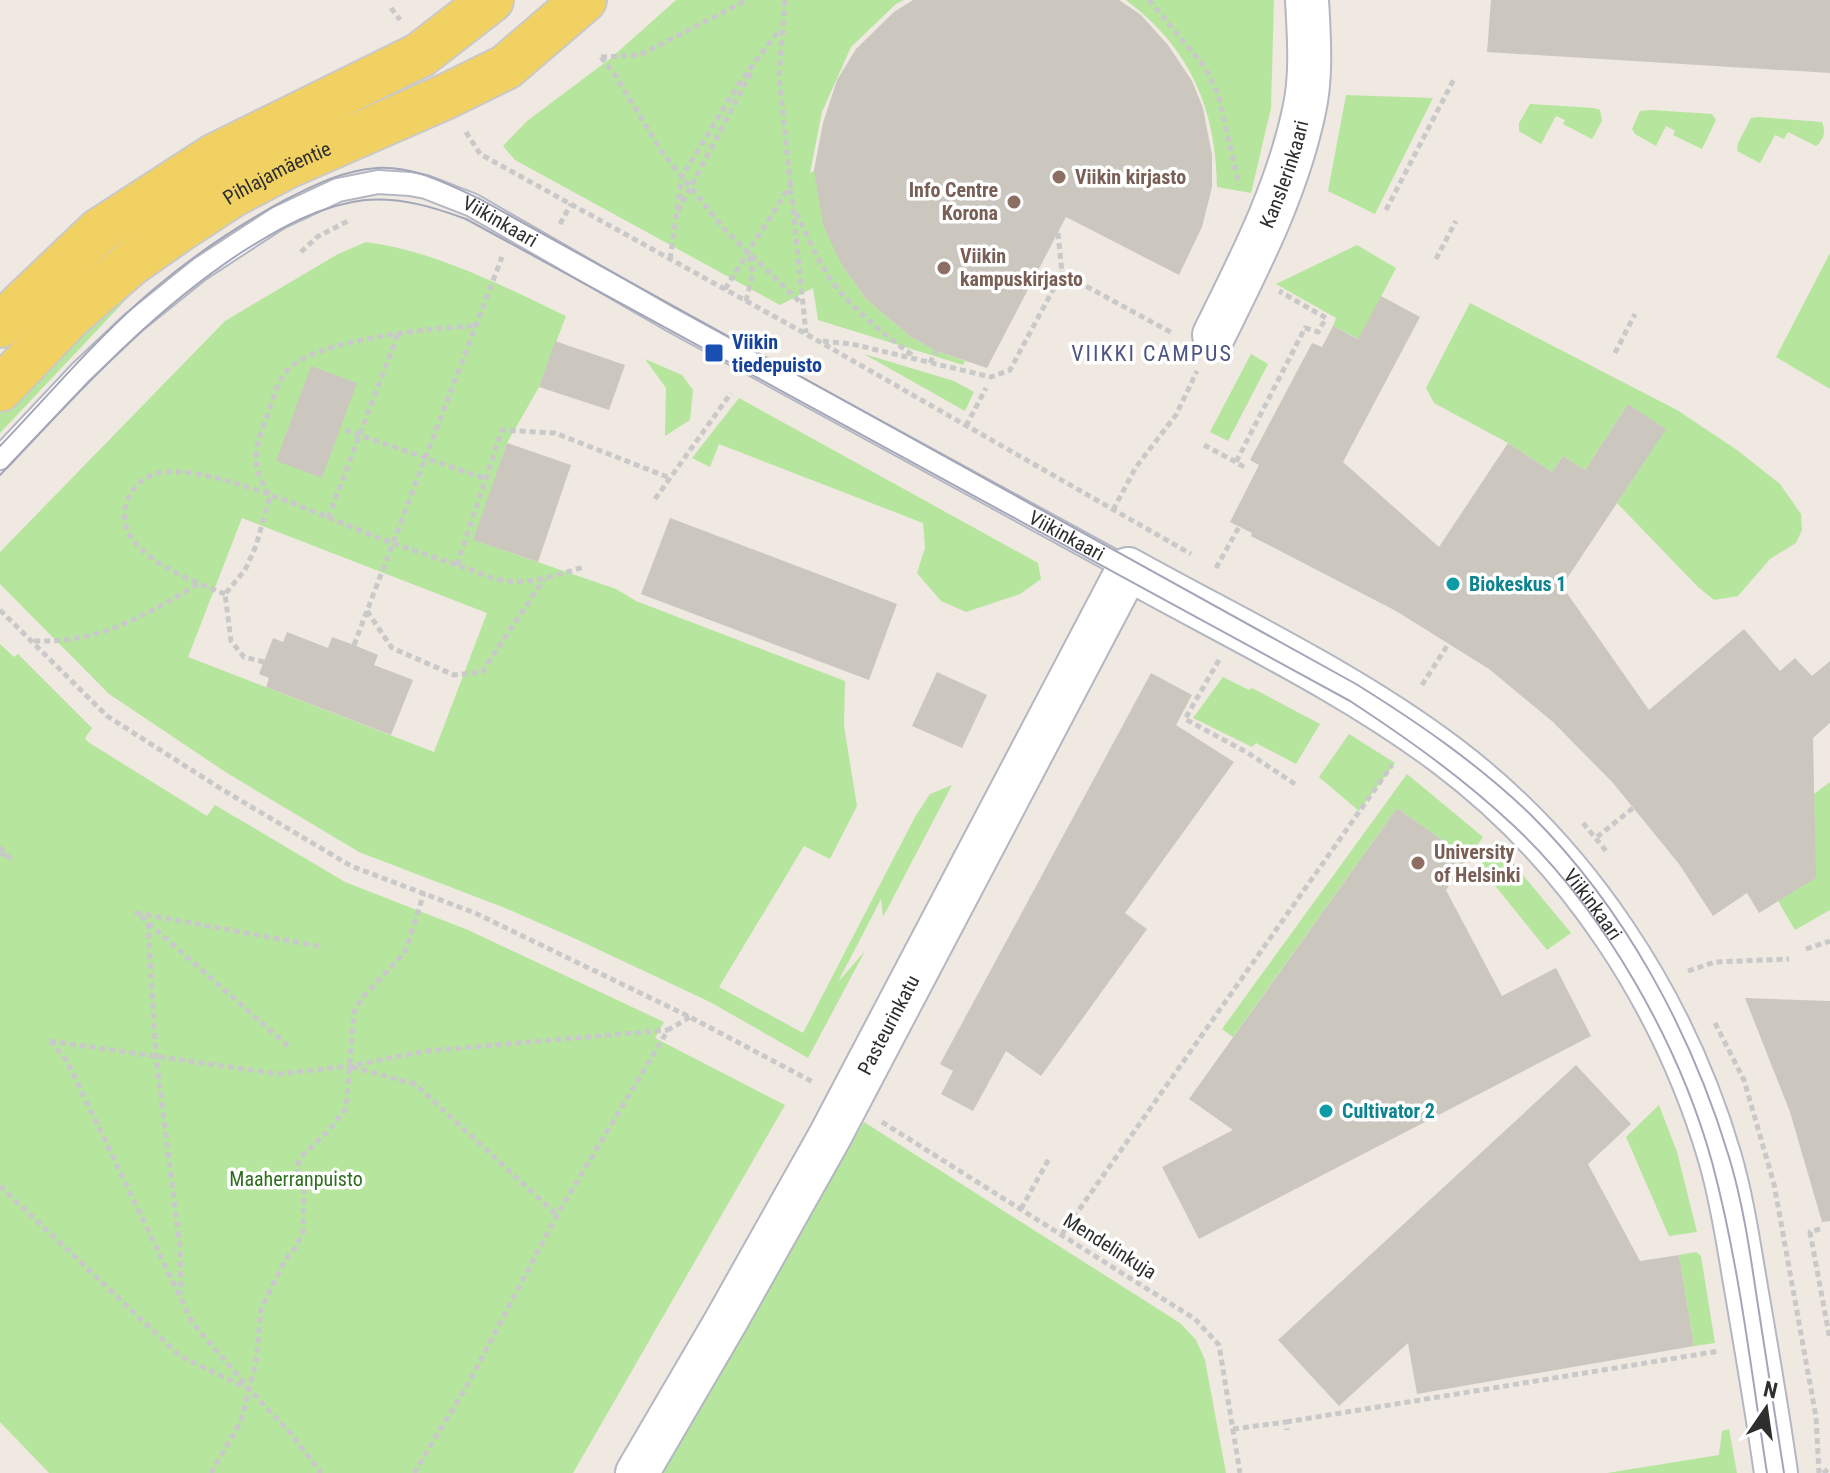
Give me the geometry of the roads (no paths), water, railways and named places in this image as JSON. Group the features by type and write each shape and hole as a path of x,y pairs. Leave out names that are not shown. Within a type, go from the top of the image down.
{"main road":[{"path":"0,325 99,231 215,156 420,55 491,0"},
{"name":"Pihlajamäentie","path":"0,389 70,316 130,264 177,231 232,195 287,166 506,67 584,0"}],"street":[{"name":"Kanslerinkaari","path":"1210,343 1277,203 1305,109 1309,67 1307,0"},
{"name":"Pasteurinkatu","path":"637,1473 830,1136 1128,569"},
{"name":"Viikinkaari","path":"1128,569 1354,694 1447,755 1533,832 1606,922 1664,1015 1689,1069 1720,1158 1735,1225 1776,1473"}],"lane":[{"name":"Viikinkaari","path":"0,458 122,333 200,269 278,218 338,190 378,182 410,184 472,205 670,319 1128,569"}],"tram line":[{"path":"0,446 94,345 134,307 169,276 217,241 285,200 330,179 365,169 404,170 430,177 480,199 1356,684 1446,744 1530,814 1595,889 1650,973 1695,1063 1734,1174 1749,1246 1784,1473"},
{"path":"0,475 85,385 145,328 242,252 286,226 332,207 378,199 404,202 466,219 1350,701 1455,775 1495,808 1547,860 1607,938 1659,1026 1698,1117 1712,1162 1744,1317 1767,1473"}],"place":[{"name":"Viikin kirjasto","path":"1059,177"},
{"name":"Info Centre Korona","path":"1014,202"},
{"name":"Viikin kampuskirjasto","path":"944,268"},
{"name":"Viikin tiedepuisto","path":"714,353"},
{"name":"Biokeskus 1","path":"1453,584"},
{"name":"University of Helsinki","path":"1418,863"},
{"name":"Cultivator 2","path":"1326,1111"}],"district":[{"name":"VIIKKI CAMPUS","path":"1152,353"}],"park label":[{"name":"Maaherranpuisto","path":"296,1179"}]}
